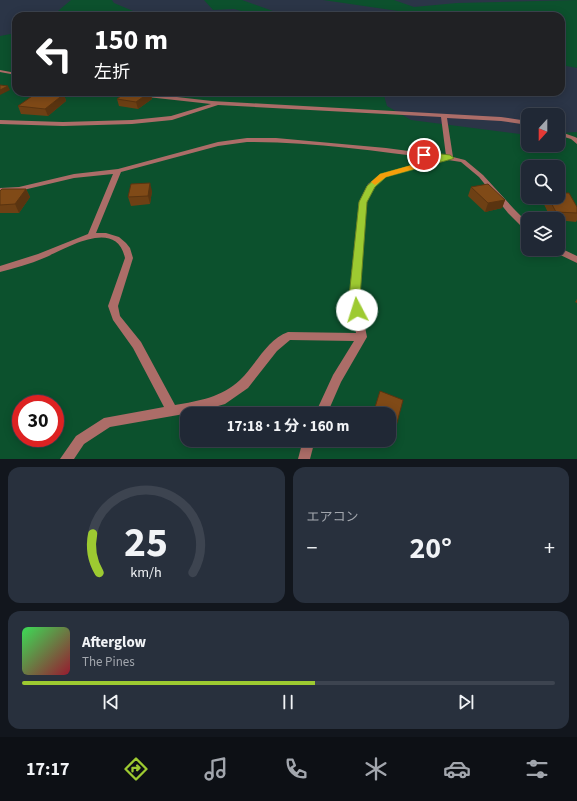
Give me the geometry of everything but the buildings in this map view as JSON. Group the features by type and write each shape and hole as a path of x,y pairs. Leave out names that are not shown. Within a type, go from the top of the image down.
{"street":[{"path":"0,71 12,73"},
{"path":"156,96 219,103 501,119 521,122"},
{"path":"0,122 63,124 132,122 172,118 219,103"},
{"path":"444,116 450,158"},
{"path":"565,135 573,138 577,142"},
{"path":"0,190 19,189 74,176 118,171 218,144 247,140 276,140 450,158 463,161 481,176 521,221"},
{"path":"324,407 337,379 362,336 354,297 363,202 371,186 383,175 450,158"},
{"path":"91,236 118,171"},
{"path":"0,269 39,257 91,236 111,236 122,242 128,250 130,258 113,306 116,317 137,345 172,411"},
{"path":"565,254 577,260"},
{"path":"66,459 80,440 108,422 201,406 221,400 244,384 273,348 288,336 362,336"},
{"path":"304,459 307,447"}],"green space":[{"path":"71,0 112,0 114,3 135,12 57,12"},
{"path":"204,0 242,0 276,12 245,12 234,9 213,10"},
{"path":"323,0 394,0 414,7 457,3 577,0 577,68 565,66 565,12 398,11"},
{"path":"12,34 12,96 384,96 387,106 411,120 521,134 521,152 565,152 565,133 577,132 577,459 0,459 0,36"}],"slow traffic":[{"path":"375,182 383,175 419,166"}],"route":[{"path":"357,310 354,297 363,202 371,186 383,175 450,158 424,155"}]}
